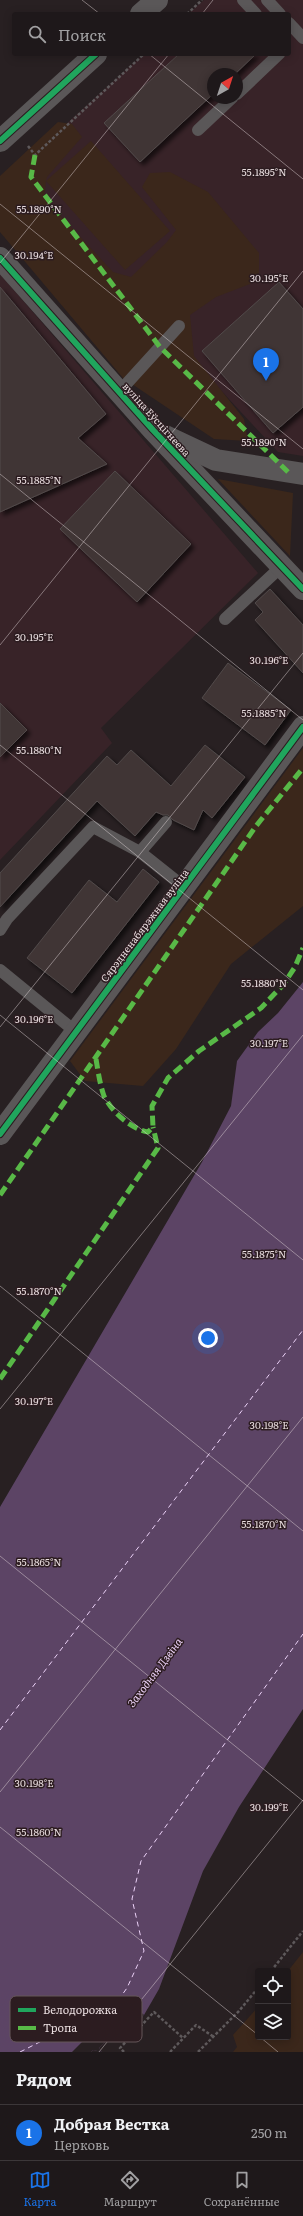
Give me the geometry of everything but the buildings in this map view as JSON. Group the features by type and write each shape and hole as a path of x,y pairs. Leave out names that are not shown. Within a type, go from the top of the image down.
{"street":[{"path":"143,12 157,0"},
{"path":"7,135 94,56"},
{"name":"вуліца Еўсцігнеева","path":"0,258 152,430 303,589"},
{"path":"152,430 216,460 303,474"},
{"name":"Сярэдненабярэжная вуліца","path":"0,1134 303,727"}],"lane":[{"path":"243,0 254,12"},
{"path":"267,0 278,12"},
{"path":"291,25 303,38"},
{"path":"243,88 277,56"},
{"path":"198,130 226,104"},
{"path":"118,392 180,326"},
{"path":"225,619 282,566"},
{"path":"140,852 166,822"},
{"path":"0,930 7,918 93,827 140,852 184,887"},
{"path":"0,970 76,1032"}],"path":[{"path":"189,12 202,0"},
{"path":"7,135 35,155 142,56"},
{"path":"273,1968 303,1931"},
{"path":"198,2052 239,2011 255,1992"},
{"path":"142,2024 154,2012 183,2038"},
{"path":"170,2052 196,2025 214,2037"},
{"path":"124,2052 120,2048 125,2042"}],"shaded area":[{"path":"204,0 303,0 303,456 278,452 16,169 142,56 291,56 291,12 190,12"},
{"path":"58,122 72,124 82,137 47,177 44,198 113,272 131,277 167,242 176,230 142,187 150,173 170,172 208,192 259,253 259,273 250,284 216,297 190,315 194,356 244,419 248,441 214,439 123,378 0,232 0,176"},
{"path":"91,141 170,231 125,270 46,181"},
{"path":"0,274 258,573 101,728 112,743 0,860"},
{"path":"218,479 293,493 290,556"},
{"path":"303,748 303,906 231,964 176,1049 143,1086 85,1081 70,1061"},
{"path":"303,1952 303,2052 233,2052 237,2047 233,2035 255,2010 255,2040 291,2040 290,1968"}],"water":[{"name":"Заходняя Дзвіна","path":"303,982 303,1709 239,1807 203,1871 159,1989 142,2018 142,1996 10,1996 10,2042 105,2042 99,2048 102,2052 93,2050 91,2052 0,2052 0,1507 202,1162 231,1106 237,1061 258,1032 278,1013"}],"pier":[{"path":"82,2042 105,2042 99,2048 102,2052 93,2050 91,2052 72,2052"}],"ferry route":[{"path":"0,1730 303,1330"},
{"path":"121,1996 127,1988 144,1951 132,1899 141,1861 303,1634"},
{"path":"20,2052 40,2042"}],"marked path":[{"path":"35,155 31,177 160,347 288,472"},
{"path":"0,1195 256,826 303,768"},
{"path":"96,1059 101,1087 107,1102 117,1114 129,1124 148,1132 153,1127 152,1106 168,1078 199,1051 261,1008 283,985 295,967 303,948"},
{"path":"0,1379 158,1148 153,1127"}],"cycle path":[{"path":"0,141 94,56"},
{"path":"0,258 153,430 303,589"},
{"path":"0,1134 303,727"}],"place":[{"name":"Добрая Вестка","path":"266,381"}]}
